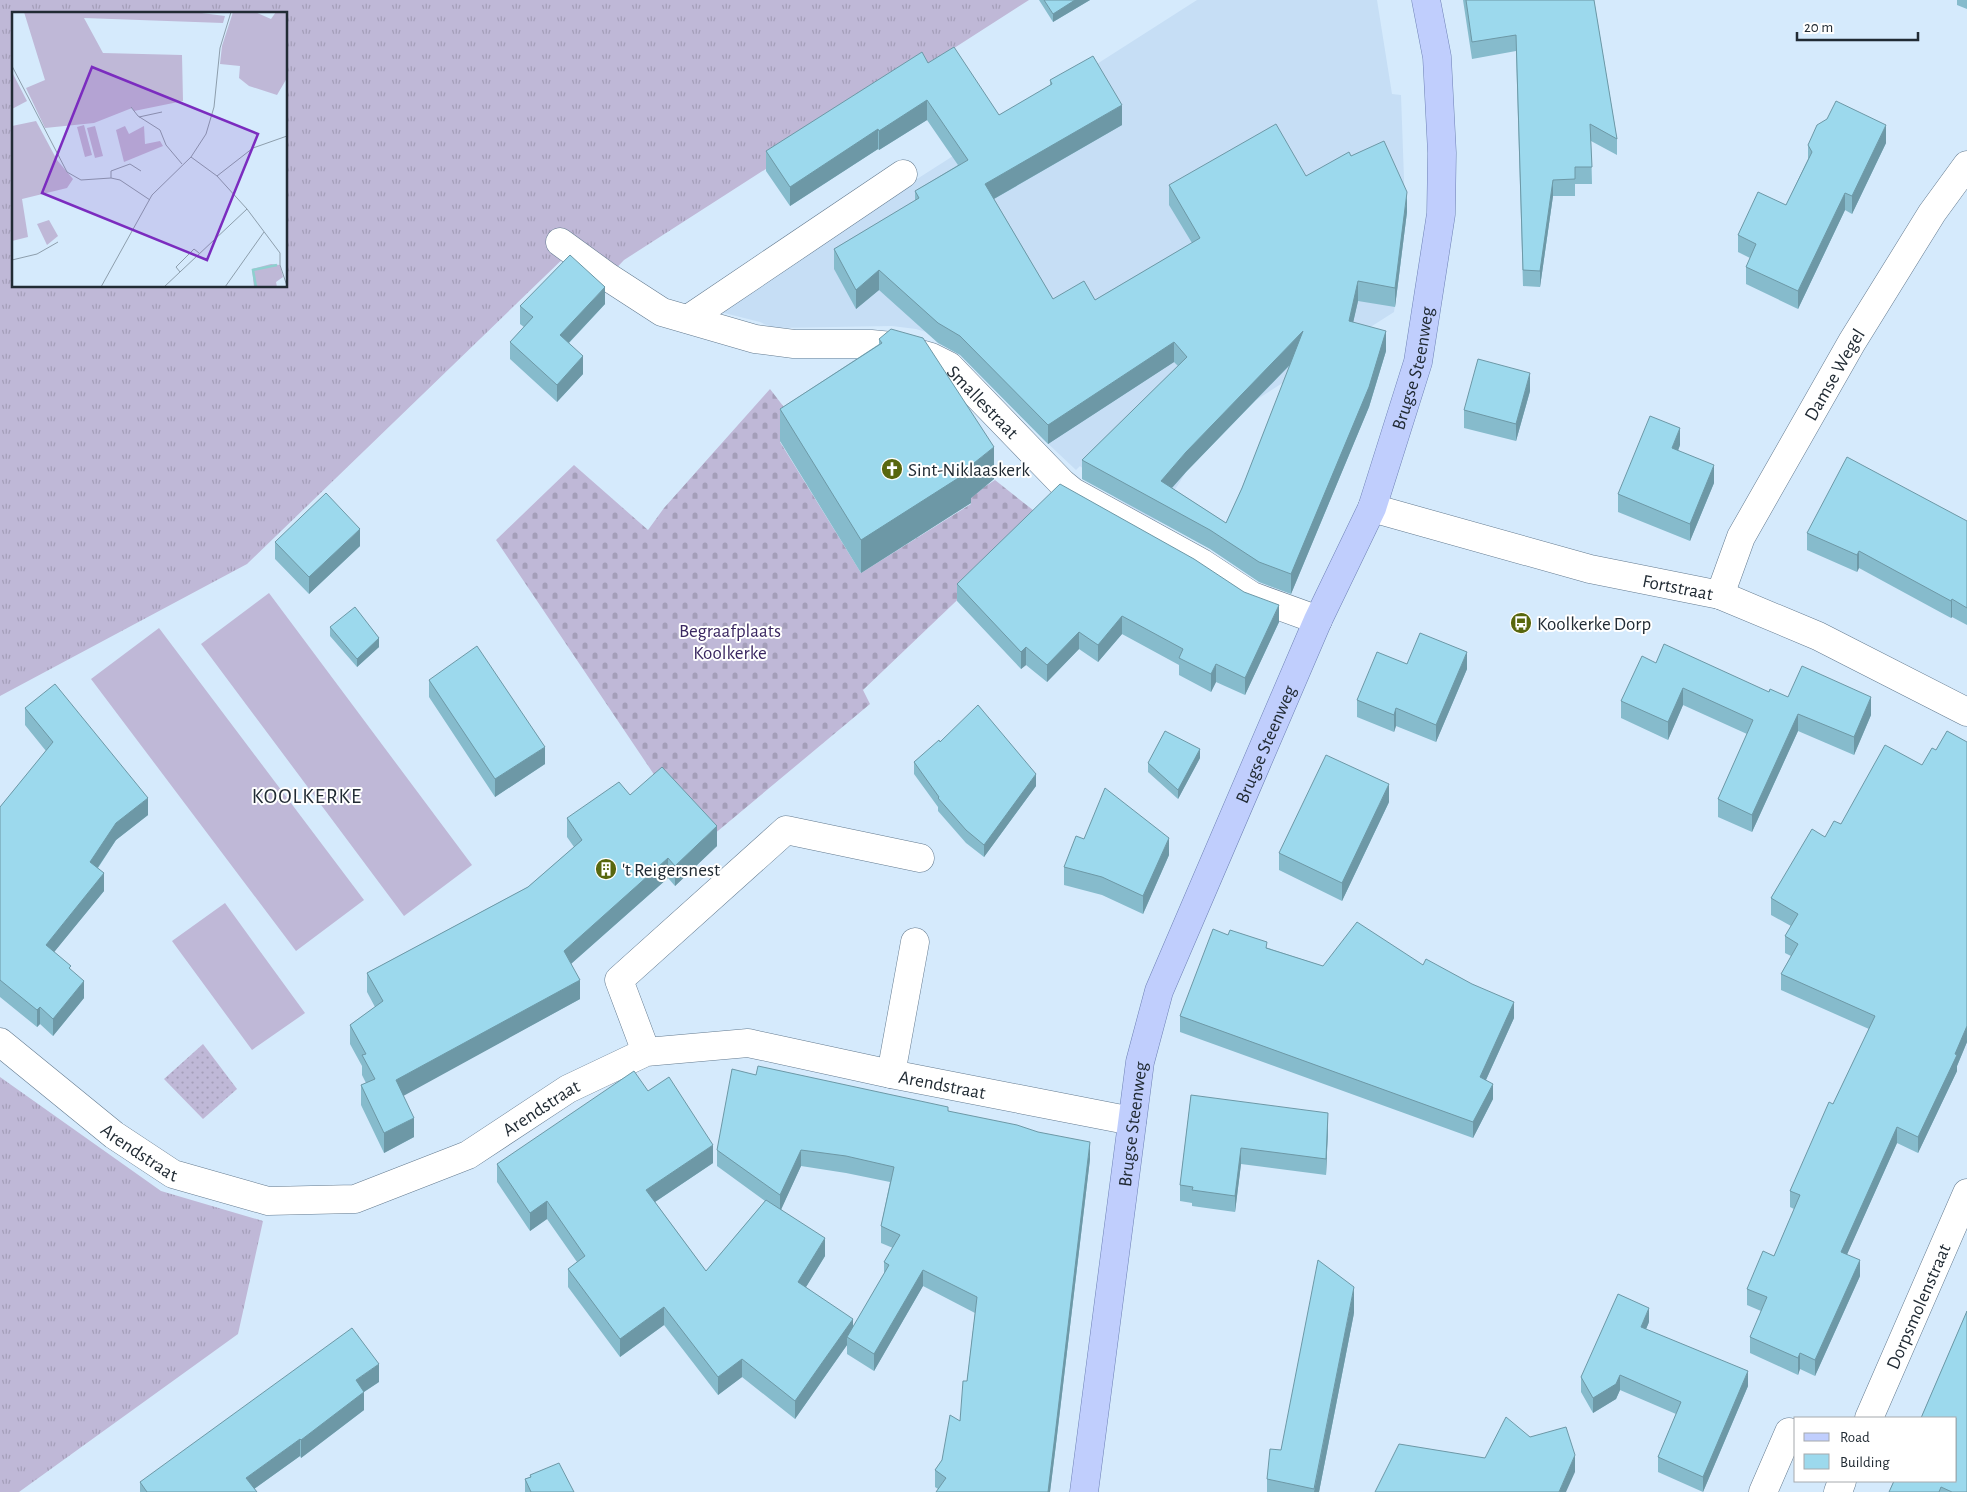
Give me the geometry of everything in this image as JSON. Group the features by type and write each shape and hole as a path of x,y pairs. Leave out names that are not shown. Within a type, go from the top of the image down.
{"main road":[{"name":"Brugse Steenweg","path":"1084,1492 1140,1062 1159,991 1318,620 1372,508 1418,362 1440,214 1442,154 1437,57 1426,0"}],"street":[{"name":"Damse Wegel","path":"1720,595 1741,538 1847,350 1932,213 1967,165"},
{"path":"688,319 902,174"},
{"name":"Smallestraat","path":"560,242 608,277 662,312 755,339 794,344 885,346 931,357 949,366 1044,465 1074,492 1202,563 1252,596 1318,620"},
{"name":"Fortstraat","path":"1372,508 1590,569 1720,595 1818,636 1967,712"},
{"path":"646,1052 619,980 786,830 920,858"},
{"path":"891,1074 915,942"},
{"name":"Arendstraat","path":"0,1042 114,1136 173,1174 268,1201 355,1199 468,1155 568,1089 646,1052 748,1043 891,1074 1132,1121"},
{"name":"Dorpsmolenstraat","path":"1869,1417 1967,1193"},
{"path":"1763,1492 1788,1432 1794,1434"}],"shaded area":[{"path":"1197,0 1377,0 1392,94 1401,95 1405,207 1400,270 1394,312 1220,423 1154,523 1115,497 1080,466 1076,470 1042,438 1045,434 968,356 933,334 916,329 892,326 773,328 760,322 712,310"}],"green space":[{"path":"0,0 1029,0 624,260 608,277 572,250 247,564 0,696"},
{"name":"Begraafplaats Koolkerke","path":"770,389 800,428 780,442 861,573 971,504 969,499 972,495 995,480 1043,518 863,690 870,704 713,835 653,773 496,540 574,465 648,530 664,508"},
{"path":"269,593 472,865 404,916 201,644"},
{"path":"159,628 364,900 296,951 91,679"},
{"path":"225,903 305,1013 252,1050 172,941"},
{"path":"203,1044 237,1089 203,1119 164,1079"},
{"path":"0,1077 161,1191 263,1221 238,1334 19,1492 0,1492"}],"building":[{"path":"1044,0 1075,0 1053,14"},
{"path":"1466,0 1594,0 1617,139 1590,124 1592,167 1575,167 1575,179 1553,180 1540,271 1523,270 1516,35 1472,42"},
{"path":"954,47 999,115 1052,84 1050,80 1093,56 1122,105 985,184 1053,299 1084,281 1095,300 1200,238 1169,185 1276,124 1306,176 1349,152 1351,156 1384,141 1407,192 1395,288 1358,281 1349,321 1386,331 1369,387 1291,574 1259,562 1210,530 1082,460 1187,357 1174,342 1048,425 960,336 938,323 879,270 856,290 834,249 919,198 915,191 968,160 927,100 879,131 878,129 790,187 766,151 922,52 928,63","holes":["1303,331 1242,488 1226,523 1161,481 1186,452"]},
{"path":"1836,101 1886,125 1852,196 1845,193 1798,291 1746,267 1756,244 1738,235 1758,192 1786,205 1812,152 1808,145 1817,125 1827,119"},
{"path":"570,255 605,287 560,335 583,356 557,385 510,342 533,317 520,306"},
{"name":"Sint-Niklaaskerk","path":"891,329 923,338 994,447 969,467 971,470 861,540 780,409 882,343 879,339"},
{"path":"1478,359 1530,373 1516,424 1464,410"},
{"path":"1650,416 1680,428 1672,448 1714,465 1690,524 1618,494"},
{"path":"1847,457 1967,521 1967,608 1859,551 1857,555 1807,533"},
{"path":"1060,484 1194,559 1244,592 1279,605 1245,678 1216,664 1211,674 1179,658 1183,649 1122,616 1098,645 1079,632 1047,665 1026,647 1021,652 957,584"},
{"path":"326,493 360,529 309,577 275,542"},
{"path":"355,607 379,638 357,659 330,627"},
{"path":"1420,633 1467,652 1436,725 1396,708 1394,715 1357,700 1377,652 1407,664"},
{"path":"1664,644 1769,692 1770,689 1788,697 1802,666 1871,697 1854,737 1798,714 1752,815 1718,799 1753,720 1683,688 1668,722 1621,701 1642,656 1656,663"},
{"path":"477,646 545,747 495,779 429,680"},
{"path":"55,684 148,798 116,823 90,862 104,873 46,945 71,966 69,968 84,981 53,1019 40,1007 37,1010 0,980 0,807 53,742 25,708"},
{"path":"978,705 1036,774 984,845 966,830 938,798 914,762 939,740 940,742"},
{"path":"1165,731 1200,749 1178,790 1148,763"},
{"path":"1947,731 1967,742 1967,1026 1955,1054 1957,1055 1918,1137 1897,1127 1841,1252 1860,1260 1815,1360 1800,1353 1798,1358 1750,1337 1767,1297 1747,1289 1763,1251 1774,1256 1800,1195 1790,1191 1829,1102 1833,1104 1875,1016 1781,974 1798,944 1785,936 1798,914 1771,898 1812,829 1825,837 1834,821 1841,824 1885,745 1922,765 1932,748 1936,750"},
{"path":"1326,755 1389,784 1342,883 1279,853"},
{"path":"662,767 717,826 675,866 668,858 564,951 580,980 396,1080 414,1118 384,1133 361,1085 375,1079 362,1055 366,1054 350,1025 383,1001 367,973 528,887 582,840 567,818 619,782 630,795"},
{"path":"1105,788 1169,838 1143,896 1102,877 1064,867 1076,836 1084,839"},
{"path":"1357,922 1423,965 1426,959 1472,984 1514,1002 1480,1077 1493,1084 1473,1122 1180,1016 1213,929 1228,935 1230,930 1267,942 1266,948 1323,966"},
{"path":"758,1066 948,1107 948,1111 1090,1142 1048,1492 936,1492 946,1478 935,1470 942,1460 950,1415 960,1421 963,1381 967,1381 977,1297 923,1270 874,1354 847,1337 889,1265 884,1262 900,1235 881,1226 894,1167 846,1156 801,1150 780,1195 717,1150 732,1069 756,1075"},
{"path":"634,1071 648,1091 669,1077 713,1145 646,1190 706,1271 766,1200 825,1238 798,1282 853,1319 795,1401 742,1359 718,1377 664,1307 620,1339 568,1269 585,1256 547,1201 530,1213 497,1164"},
{"path":"1191,1095 1328,1113 1326,1159 1241,1148 1235,1196 1192,1190 1193,1187 1180,1185"},
{"path":"1318,1260 1354,1287 1314,1489 1267,1479 1270,1449 1281,1450"},
{"path":"1618,1294 1649,1308 1641,1327 1748,1371 1703,1477 1658,1457 1681,1402 1620,1375 1616,1384 1593,1398 1581,1377"},
{"path":"1967,1311 1967,1492 1952,1492 1941,1487 1939,1492 1889,1492 1894,1482 1957,1482 1957,1417 1921,1417"},
{"path":"352,1328 379,1364 356,1380 364,1392 301,1440 246,1478 257,1492 147,1492 140,1482"},
{"path":"1506,1417 1530,1437 1566,1427 1575,1455 1559,1492 1375,1492 1399,1444 1485,1458"},
{"path":"559,1463 574,1492 531,1492 525,1479"}],"place":[{"name":"Sint-Niklaaskerk","path":"892,469"},
{"name":"Koolkerke Dorp","path":"1521,623"},
{"name":"'t Reigersnest","path":"606,869"}],"district":[{"name":"KOOLKERKE","path":"307,796"}]}
